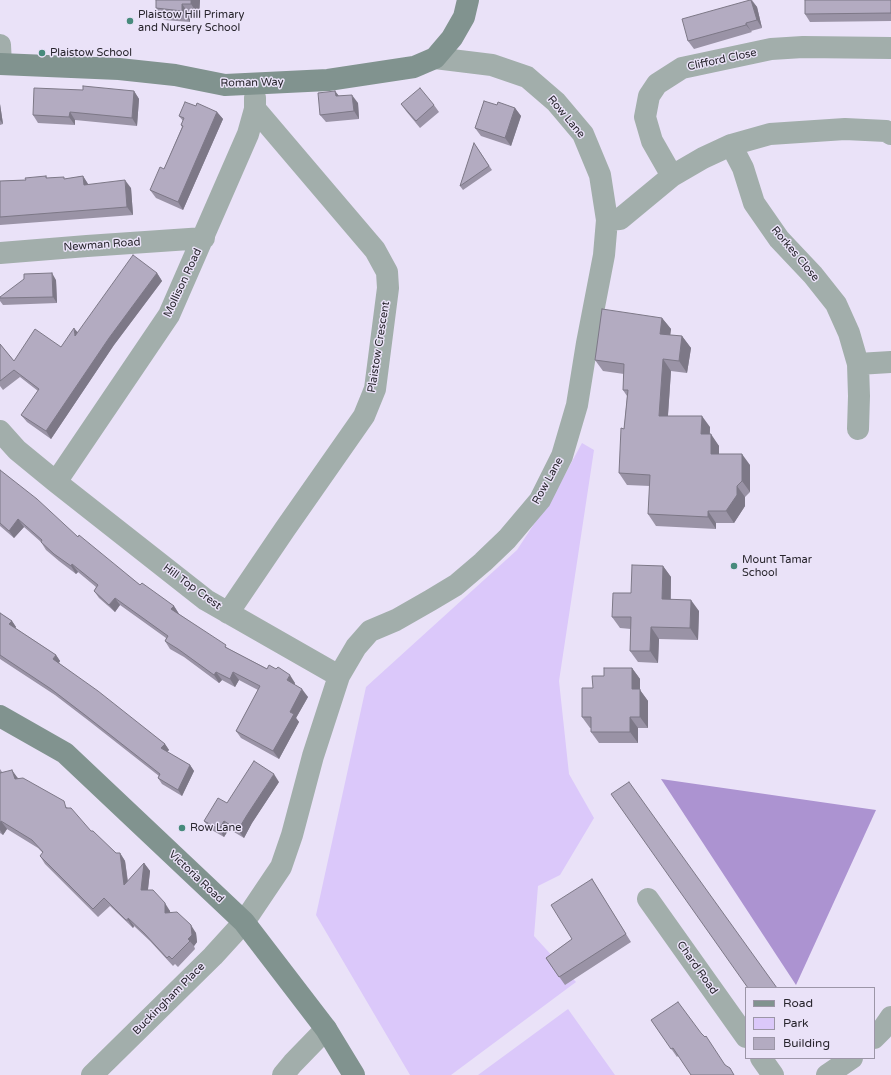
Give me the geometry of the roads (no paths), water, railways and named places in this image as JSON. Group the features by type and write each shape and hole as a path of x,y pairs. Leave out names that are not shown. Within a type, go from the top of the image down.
{"street":[{"name":"Roman Way","path":"0,58 175,75 225,85 255,85 328,80 414,67 435,58 452,38 464,18 468,0"},
{"name":"Clifford Close","path":"672,176 652,141 645,117 649,96 657,84 682,68 771,49 803,47 891,48"},
{"name":"Row Lane","path":"244,922 281,867 292,835 313,756 339,676 356,647 370,631 396,620 456,585 507,539 540,500 562,456 577,405 586,343 604,255 607,220 600,175 583,134 556,102 527,77 492,65 435,58"},
{"name":"Mollison Road","path":"56,482 169,316 248,134 255,109 255,85"},
{"name":"Plaistow Crescent","path":"228,613 364,416 375,389 388,288 387,272 375,250 255,109"},
{"path":"607,220 620,218 672,176 703,158 731,145 770,134 844,129 886,131 891,134"},
{"name":"Rorkes Close","path":"731,145 742,168 754,203 779,239 813,275 836,304 849,333 858,364 858,429"},
{"name":"Newman Road","path":"0,253 204,238"},
{"path":"858,364 891,362"},
{"path":"0,432 17,450 56,482"},
{"name":"Hill Top Crest","path":"56,482 206,600 339,676"},
{"name":"Victoria Road","path":"0,716 65,753 244,922 326,1028 354,1075"},
{"name":"Chard Road","path":"648,899 745,1036"},
{"name":"Buckingham Place","path":"92,1075 213,956 244,922"},
{"path":"875,1037 891,1017"},
{"path":"284,1075 293,1063 326,1028"},
{"path":"762,1059 773,1075"},
{"path":"827,1075 851,1059"}],"place":[{"name":"Plaistow Hill Primary and Nursery School","path":"130,21"},
{"name":"Plaistow School","path":"42,53"},
{"name":"Mount Tamar School","path":"734,566"},
{"name":"Row Lane","path":"182,828"}]}
